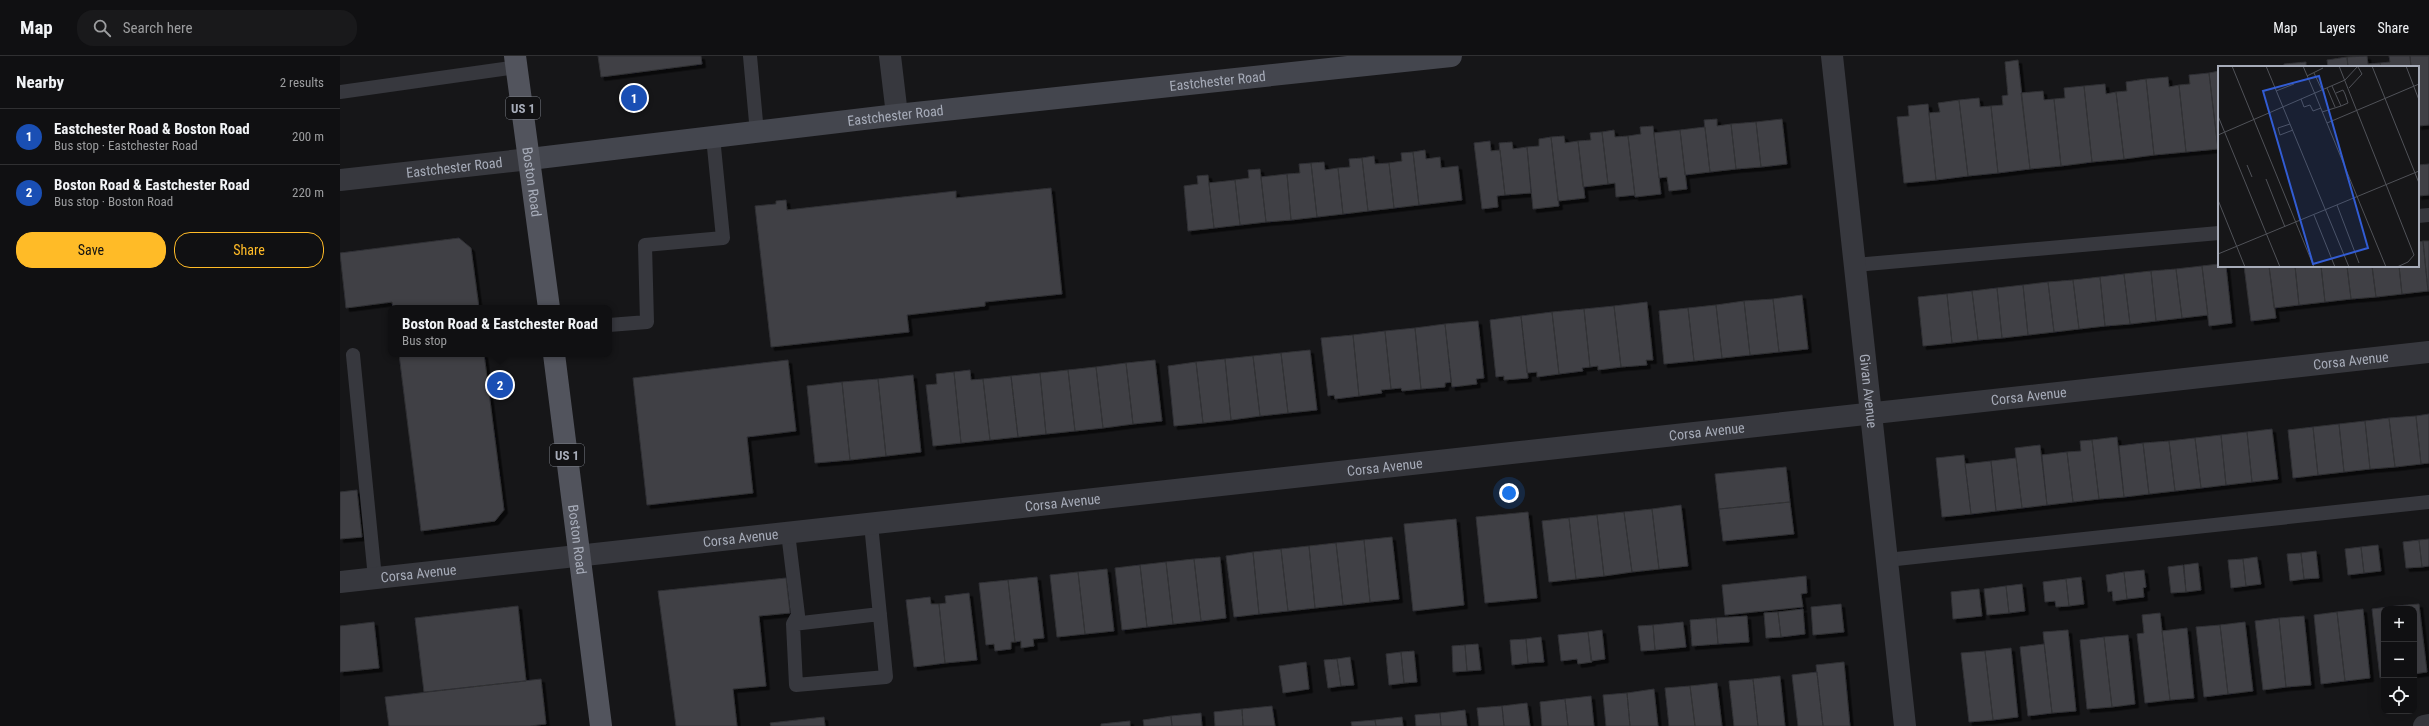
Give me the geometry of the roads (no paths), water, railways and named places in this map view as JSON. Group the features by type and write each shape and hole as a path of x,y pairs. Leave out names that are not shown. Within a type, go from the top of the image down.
{"main road":[{"name":"Eastchester Road","path":"530,159 757,133 897,115 1452,56"},
{"name":"Boston Road","path":"516,61 549,305"},
{"name":"Boston Road","path":"554,357 601,726"}],"street":[{"path":"890,56 897,115"},
{"name":"Givan Avenue","path":"1832,56 1905,726"},
{"name":"Eastchester Road","path":"340,180 530,159"},
{"name":"Corsa Avenue","path":"340,582 2429,352"},
{"path":"2424,726 2429,726"}],"lane":[{"path":"750,56 757,133"},
{"path":"340,92 516,61"},
{"path":"612,325 647,322 645,245 723,238 713,137"},
{"path":"2419,216 2429,215"},
{"path":"1854,265 2218,233"},
{"path":"353,355 375,578"},
{"path":"1887,560 2429,502"},
{"path":"788,533 798,615 793,624 796,685 886,677 871,524"},
{"path":"793,624 880,614"}],"place":[{"name":"Eastchester Road & Boston Road","path":"634,98"},
{"name":"Boston Road & Eastchester Road","path":"500,385"}]}
